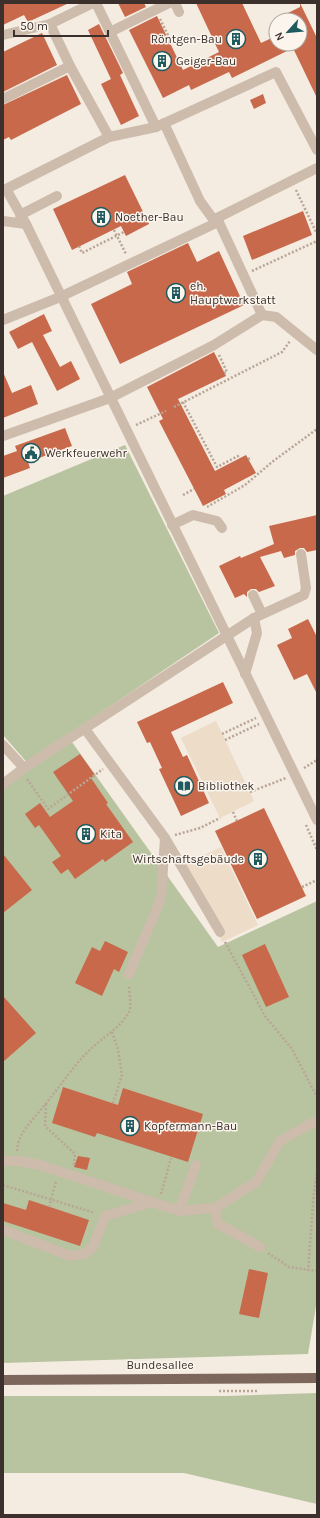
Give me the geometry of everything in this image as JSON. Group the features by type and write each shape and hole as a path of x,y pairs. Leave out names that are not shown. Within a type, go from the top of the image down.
{"main road":[{"name":"Bundesallee","path":"3,1380 317,1378"}],"street":[{"path":"3,36 50,24 93,3"},
{"path":"96,3 200,201 217,220 244,274 262,315"},
{"path":"110,32 169,3"},
{"path":"50,24 70,66 109,137"},
{"path":"3,99 70,66"},
{"path":"317,150 276,72 160,125 109,137 6,189 26,224 60,297 317,820"},
{"path":"4,317 60,297 130,264 317,168"},
{"path":"20,215 57,196"},
{"path":"3,221 26,224"},
{"path":"3,436 110,398 214,345 262,315 276,317 317,350"},
{"path":"172,525 193,515 217,521 222,528"},
{"path":"3,784 22,769 226,635 258,616 304,595 306,588 301,554"},
{"path":"245,674 257,633 258,616 252,595"},
{"path":"85,729 165,838 220,932"},
{"path":"3,744 22,769"},
{"path":"129,974 162,899 165,838"},
{"path":"3,1161 19,1161 58,1171 179,1211 215,1208 256,1182 280,1141 312,1123 317,1123"},
{"path":"179,1211 196,1166"},
{"path":"3,1230 70,1256 84,1254 93,1247 105,1216 155,1203"},
{"path":"215,1208 218,1224 260,1247"}],"path":[{"path":"156,10 169,37 167,38"},
{"path":"292,181 317,234"},
{"path":"114,230 130,264"},
{"path":"79,246 82,253 124,232"},
{"path":"244,274 317,241"},
{"path":"214,345 223,367 227,372 224,373"},
{"path":"174,407 282,352"},
{"path":"183,402 217,467 240,455"},
{"path":"126,430 166,410"},
{"path":"193,515 245,485 272,462 317,429"},
{"path":"248,460 252,458"},
{"path":"183,495 194,489"},
{"path":"222,734 266,717"},
{"path":"225,740 266,717"},
{"path":"22,769 48,809 111,764"},
{"path":"233,812 237,821"},
{"path":"165,838 200,828 220,818"},
{"path":"302,887 317,880"},
{"path":"220,932 265,1016 292,1049 317,1097"},
{"path":"19,1161 17,1150 22,1134 30,1121 46,1103 68,1073 94,1046 112,1032 129,1011 129,974"},
{"path":"112,1032 118,1049 122,1075 113,1103"},
{"path":"46,1103 45,1126 76,1154 72,1175"},
{"path":"155,1203 171,1158"},
{"path":"49,1207 58,1171"},
{"path":"308,1271 317,1171"},
{"path":"3,1184 105,1216"},
{"path":"260,1247 289,1267 308,1271 317,1271"}],"green space":[{"path":"125,445 219,633 67,735 218,947 317,901 317,1300 308,1354 3,1363 3,790 31,767 3,735 3,496"},
{"path":"317,1393 317,1504 184,1473 3,1473 3,1396 227,1396"}],"shaded area":[{"path":"216,721 254,801 220,818 181,738"},
{"path":"221,847 258,925 222,942 184,865"}],"building":[{"path":"3,3 69,3 28,22 24,15 3,25"},
{"path":"118,3 144,3 146,7 125,17"},
{"path":"196,3 242,3 261,43 268,40 268,52 285,52 232,78 229,72 191,90 189,85 163,98 129,30 157,16 183,70 219,52"},
{"path":"300,3 304,12 290,12 300,7"},
{"path":"308,19 317,38 317,98 295,52 308,52"},
{"path":"99,24 123,73 120,75 139,116 121,125 101,84 111,79 88,30"},
{"path":"42,33 57,65 3,92 3,52"},
{"path":"67,75 81,104 11,140 9,137 3,140 3,105"},
{"path":"263,94 266,103 254,109 250,100"},
{"name":"Noether-Bau","path":"125,175 149,224 126,236 121,226 72,250 53,209"},
{"path":"303,211 312,235 252,260 243,236"},
{"name":"eh. Hauptwerkstatt","path":"188,243 197,262 219,251 244,305 120,364 91,304 132,284 127,272"},
{"path":"44,314 52,331 43,335 60,367 71,361 80,379 57,391 32,342 18,349 9,332"},
{"path":"214,352 226,376 178,399 215,471 246,455 256,473 224,490 226,494 203,506 159,421 163,419 147,387"},
{"path":"3,372 12,393 31,385 38,404 3,418"},
{"name":"Werkfeuerwehr","path":"65,428 72,446 28,462 30,468 3,478 3,456 17,451 15,446"},
{"path":"317,515 317,550 307,552 304,548 300,548 295,551 295,555 284,558 281,551 260,557 275,586 259,592 256,589 251,589 247,592 247,597 244,594 235,598 219,566 240,556 241,558 274,544 269,526"},
{"path":"308,619 317,637 317,694 307,674 294,680 277,645 292,638 288,629"},
{"path":"223,682 233,703 171,732 183,757 187,755 209,803 181,816 159,769 162,768 150,742 147,743 137,722"},
{"name":"Kita","path":"80,754 95,775 91,778 108,803 106,804 133,842 105,862 103,859 75,879 68,869 61,874 52,862 61,856 39,825 35,828 25,814 40,803 50,817 73,801 53,772"},
{"name":"Wirtschaftsgebäude","path":"264,808 306,896 257,919 215,831"},
{"path":"3,854 32,890 3,913"},
{"path":"105,941 128,952 119,972 114,969 102,996 75,983 92,947 100,951"},
{"path":"265,944 289,997 266,1007 242,955"},
{"path":"3,996 36,1033 3,1062"},
{"name":"Kopfermann-Bau","path":"63,1087 118,1105 123,1088 203,1114 188,1162 97,1133 95,1137 52,1123"},
{"path":"78,1156 90,1158 87,1170 74,1167"},
{"path":"29,1200 89,1220 80,1246 3,1221 3,1203 26,1210"},
{"path":"249,1269 268,1273 259,1318 239,1314"}],"place":[{"name":"Röntgen-Bau","path":"236,39"},
{"name":"Geiger-Bau","path":"162,61"},
{"name":"Noether-Bau","path":"101,217"},
{"name":"eh. Hauptwerkstatt","path":"176,293"},
{"name":"Werkfeuerwehr","path":"31,453"},
{"name":"Bibliothek","path":"184,786"},
{"name":"Kita","path":"86,834"},
{"name":"Wirtschaftsgebäude","path":"258,859"},
{"name":"Kopfermann-Bau","path":"130,1126"}]}
